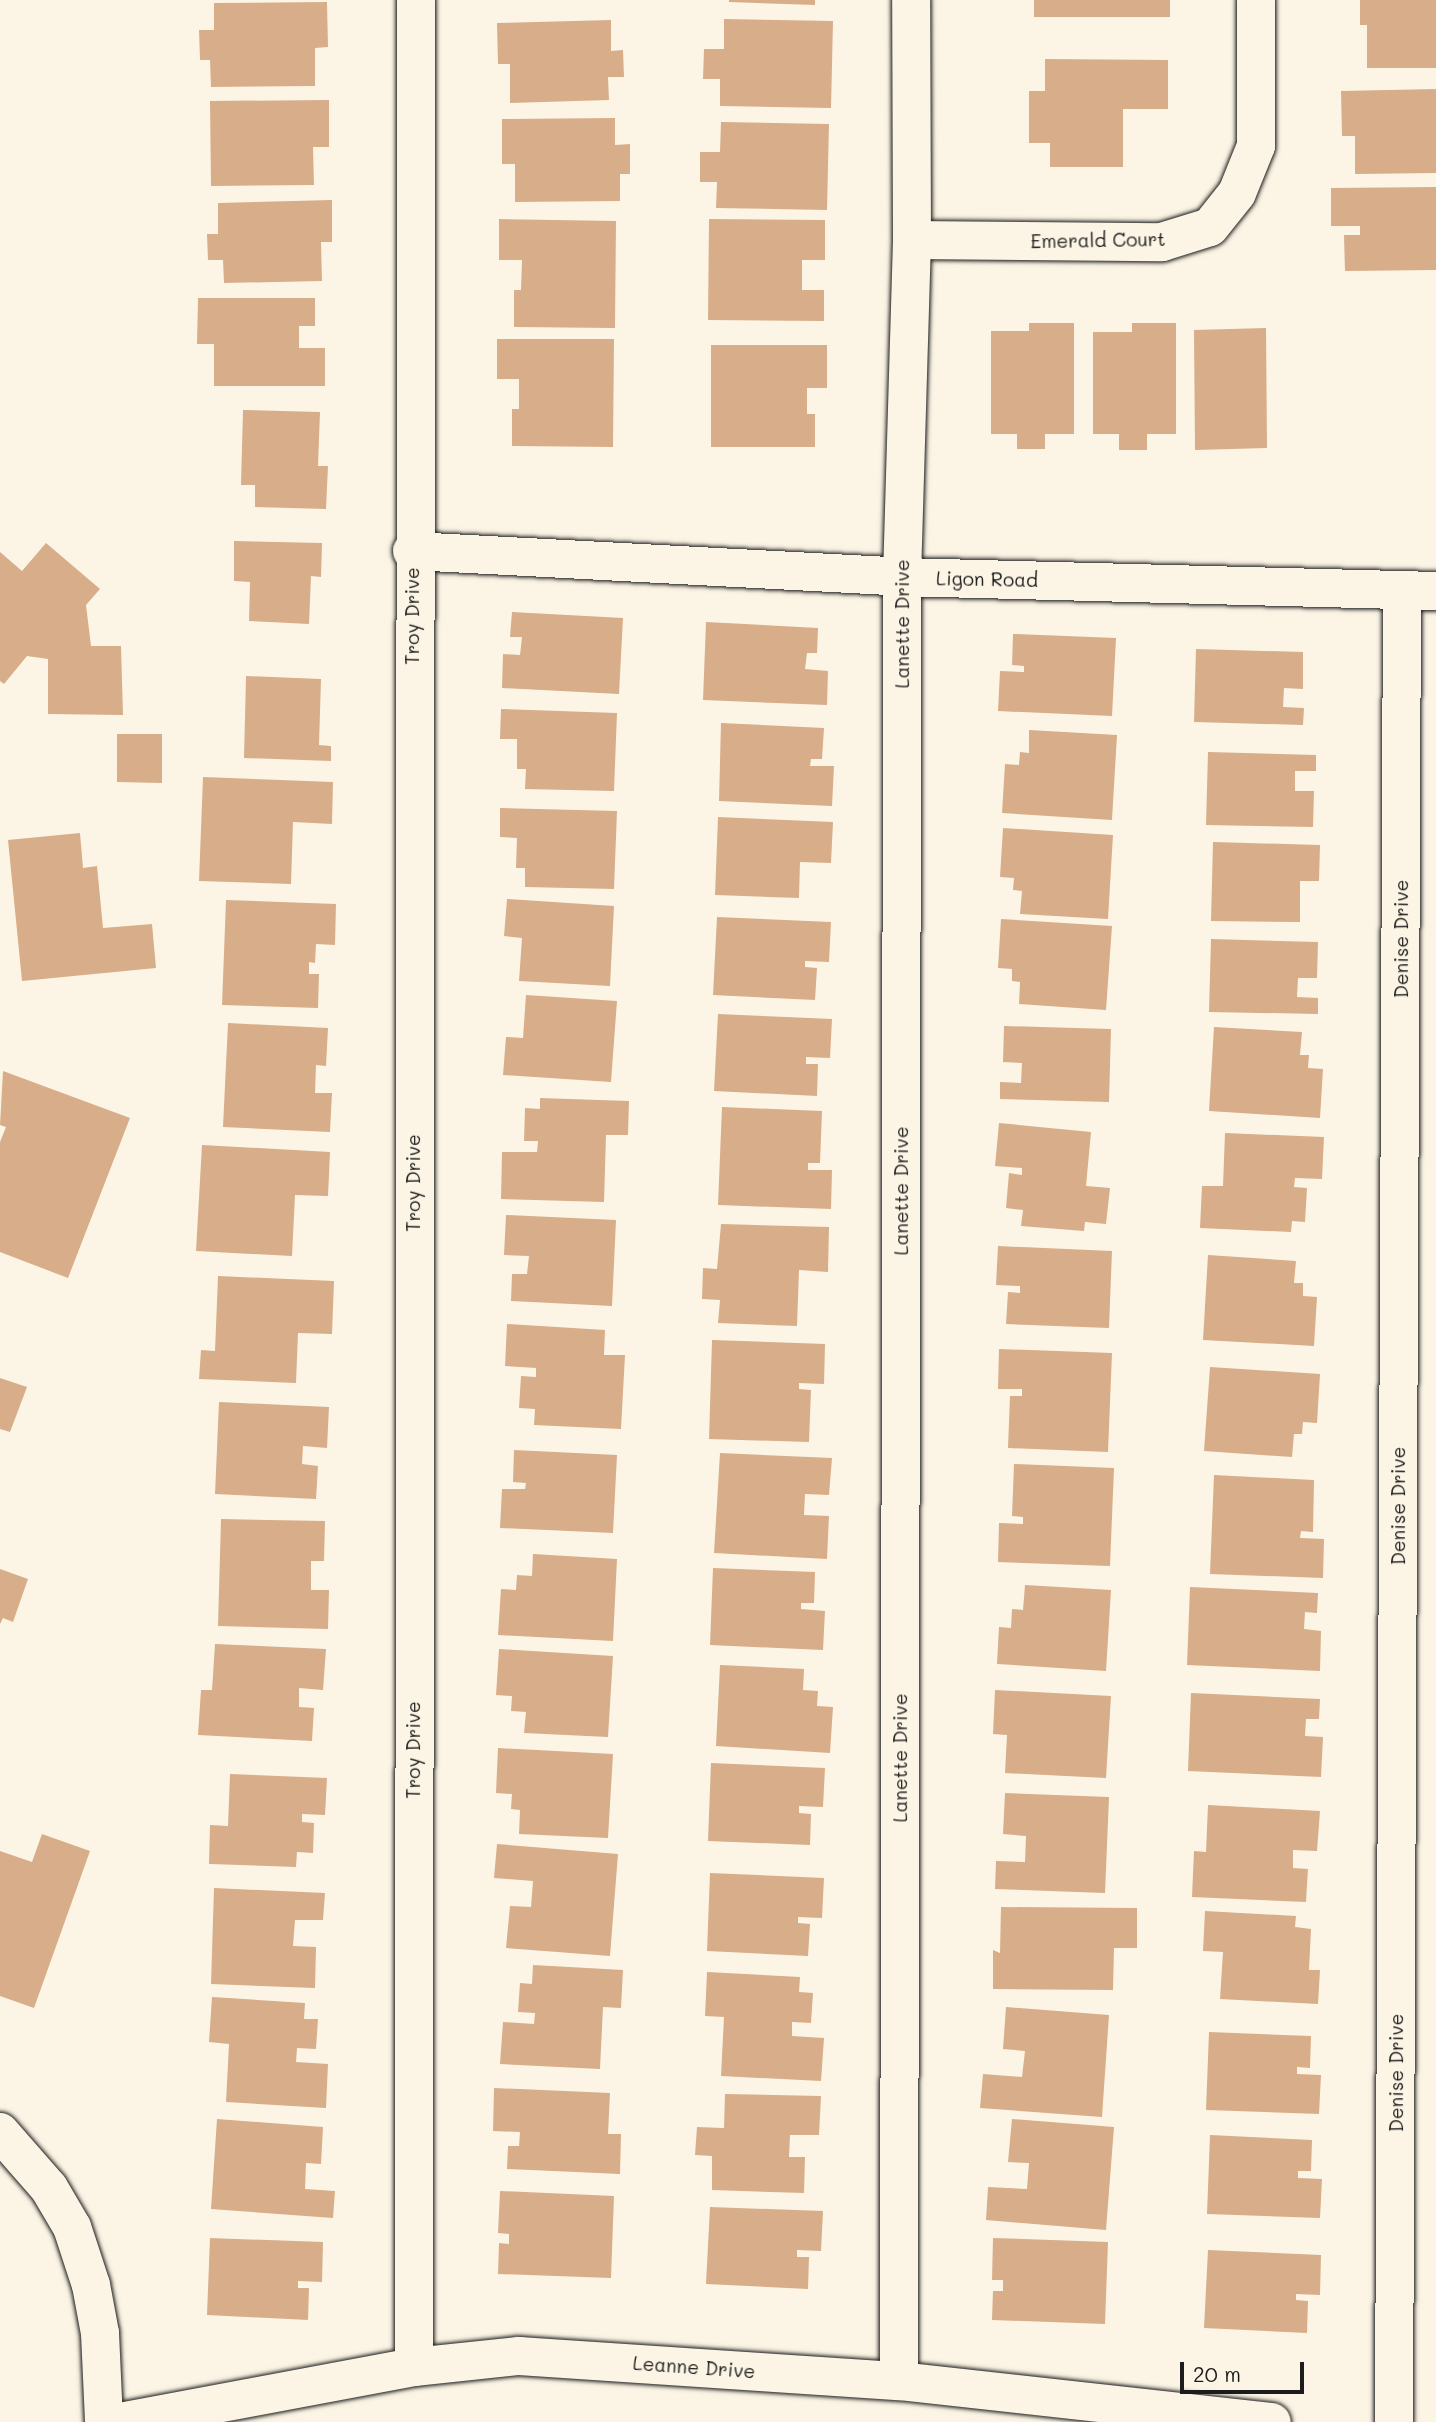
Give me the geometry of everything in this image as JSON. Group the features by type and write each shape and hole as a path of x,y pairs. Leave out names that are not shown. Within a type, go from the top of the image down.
{"street":[{"name":"Troy Drive","path":"414,2367 412,551 416,0"},
{"name":"Lanette Drive","path":"899,2381 902,577 912,240 911,0"},
{"name":"Emerald Court","path":"912,240 1162,242 1210,227 1237,193 1255,146 1256,0"},
{"name":"Ligon Road","path":"412,551 902,577 1419,590"},
{"name":"Denise Drive","path":"1394,2422 1419,590"},
{"path":"0,2132 49,2188 72,2227 91,2285 100,2333 104,2422"},
{"name":"Leanne Drive","path":"120,2422 414,2367 519,2356 899,2381 1272,2422"}],"building":[{"path":"815,0 815,5 729,2"},
{"path":"1034,0 1170,0 1170,17 1034,17"},
{"path":"1360,0 1436,0 1436,68 1367,68 1367,25 1360,25"},
{"path":"327,2 328,47 315,48 315,86 211,87 210,60 200,60 199,30 214,30 214,3"},
{"path":"724,19 833,21 831,108 720,106 720,79 703,79 704,49 724,49"},
{"path":"611,20 611,51 623,50 624,77 608,77 609,100 510,103 510,64 498,64 497,23"},
{"path":"1045,59 1168,60 1168,109 1123,109 1123,167 1050,167 1050,143 1029,143 1029,91 1045,91"},
{"path":"1436,89 1436,173 1355,174 1355,136 1342,136 1341,91"},
{"path":"329,100 329,147 313,147 314,185 211,186 210,101"},
{"path":"615,118 615,145 630,144 630,174 620,174 620,201 515,202 515,164 502,164 502,119"},
{"path":"721,122 829,124 827,210 716,208 717,182 700,182 700,152 720,152"},
{"path":"1436,187 1436,270 1345,271 1344,235 1360,235 1360,226 1331,226 1331,188"},
{"path":"332,200 332,242 321,242 322,281 224,283 223,260 208,260 207,234 218,234 218,203"},
{"path":"499,219 616,221 615,328 514,327 514,290 521,290 522,260 499,260"},
{"path":"709,219 825,220 825,260 802,260 802,290 824,290 824,321 708,320"},
{"path":"198,298 315,298 315,326 299,326 299,348 325,348 325,386 214,386 214,344 197,344"},
{"path":"1029,323 1074,323 1074,434 1045,434 1045,449 1017,449 1017,434 991,434 991,331 1029,331"},
{"path":"1132,323 1176,323 1176,434 1147,434 1147,450 1119,450 1119,434 1093,434 1093,332 1132,332"},
{"path":"1266,328 1267,448 1195,450 1194,330"},
{"path":"497,339 614,339 613,447 512,446 512,409 519,409 519,379 497,379"},
{"path":"711,345 827,345 827,388 807,388 807,414 815,414 815,447 711,447"},
{"path":"243,410 320,412 318,466 328,466 326,509 255,507 255,485 241,485"},
{"path":"234,541 322,543 321,577 311,576 309,624 249,621 250,582 234,581"},
{"path":"46,543 100,589 86,605 91,646 121,646 123,715 48,714 48,659 27,656 4,684 0,681 0,552 22,571"},
{"path":"512,612 623,618 619,694 502,688 503,654 520,655 522,637 510,637"},
{"path":"706,622 818,628 817,653 807,653 805,669 828,671 827,705 703,700"},
{"path":"1013,634 1116,638 1112,716 998,711 1000,671 1024,672 1024,666 1012,665"},
{"path":"1196,649 1303,652 1303,689 1284,688 1283,707 1304,708 1303,725 1194,722"},
{"path":"246,676 321,679 319,745 331,746 331,761 244,758"},
{"path":"501,709 617,713 614,791 525,789 526,769 517,769 517,739 500,739"},
{"path":"721,723 824,728 822,759 811,759 810,766 834,766 832,806 719,801"},
{"path":"1029,730 1117,735 1112,820 1002,813 1005,764 1019,765 1020,752 1029,753"},
{"path":"117,734 162,734 162,783 117,782"},
{"path":"1208,752 1316,755 1316,771 1295,771 1295,791 1314,791 1313,827 1206,825"},
{"path":"203,777 333,782 332,824 293,822 291,884 199,881"},
{"path":"500,808 617,811 614,889 525,887 525,868 516,868 517,838 500,837"},
{"path":"718,817 833,822 831,863 800,862 799,898 715,895"},
{"path":"1003,828 1113,835 1108,919 1020,914 1022,891 1013,890 1014,878 1000,877"},
{"path":"80,833 83,868 97,866 103,928 152,924 156,968 22,981 8,840"},
{"path":"1213,842 1320,845 1319,881 1300,881 1300,922 1211,921"},
{"path":"507,899 614,906 610,986 519,981 522,938 504,936"},
{"path":"226,900 336,904 335,945 316,944 315,963 309,962 309,974 319,974 318,1008 222,1005"},
{"path":"717,917 831,922 829,962 805,961 805,967 817,968 815,1000 713,995"},
{"path":"1001,919 1112,926 1106,1010 1019,1004 1020,982 1012,981 1012,969 998,968"},
{"path":"1211,939 1318,942 1317,978 1298,978 1297,997 1318,998 1318,1014 1209,1012"},
{"path":"526,995 617,1001 611,1082 503,1075 506,1037 523,1038"},
{"path":"718,1014 832,1019 830,1058 806,1057 806,1064 818,1064 817,1096 714,1091"},
{"path":"228,1023 328,1028 326,1066 316,1065 315,1093 332,1093 330,1132 223,1127"},
{"path":"1004,1026 1111,1029 1109,1102 1000,1099 1000,1082 1021,1083 1022,1063 1003,1062"},
{"path":"1214,1027 1302,1032 1300,1055 1309,1055 1308,1068 1323,1069 1320,1118 1209,1111"},
{"path":"3,1071 130,1118 68,1278 0,1252 0,1142 6,1127 0,1125"},
{"path":"540,1098 629,1101 628,1135 606,1135 604,1202 501,1199 502,1152 537,1152 538,1141 524,1141 525,1108 540,1109"},
{"path":"722,1107 822,1111 820,1163 808,1163 808,1170 832,1170 831,1209 718,1205"},
{"path":"999,1123 1091,1132 1086,1186 1110,1188 1106,1224 1085,1222 1084,1231 1021,1226 1023,1210 1006,1208 1009,1173 1022,1175 1022,1168 995,1166"},
{"path":"1225,1133 1324,1137 1322,1179 1295,1178 1294,1187 1307,1188 1305,1222 1292,1221 1291,1232 1200,1228 1202,1186 1223,1186"},
{"path":"202,1145 330,1152 328,1196 295,1195 292,1256 196,1251"},
{"path":"506,1215 616,1220 612,1306 511,1301 512,1274 527,1274 529,1256 504,1255"},
{"path":"721,1224 829,1227 828,1272 799,1270 797,1326 718,1323 720,1300 702,1299 703,1268 717,1269"},
{"path":"998,1246 1112,1251 1109,1328 1006,1324 1008,1292 1020,1293 1020,1286 996,1285"},
{"path":"1208,1255 1296,1261 1294,1283 1303,1283 1303,1296 1317,1297 1314,1346 1203,1340"},
{"path":"218,1276 334,1281 332,1334 298,1333 296,1383 199,1379 201,1350 215,1351"},
{"path":"507,1324 605,1330 604,1355 625,1355 621,1429 534,1425 535,1409 519,1408 521,1376 536,1377 536,1368 505,1366"},
{"path":"712,1340 825,1344 824,1384 799,1383 799,1389 811,1390 809,1442 709,1439"},
{"path":"999,1349 1112,1353 1108,1452 1008,1448 1010,1396 1022,1396 1022,1389 998,1389"},
{"path":"1210,1367 1320,1374 1317,1423 1303,1422 1302,1434 1294,1434 1292,1457 1204,1451"},
{"path":"0,1378 27,1387 10,1432 0,1429"},
{"path":"219,1402 329,1407 327,1448 303,1446 302,1464 318,1466 316,1499 215,1494"},
{"path":"514,1450 617,1455 613,1533 500,1528 502,1489 525,1489 526,1483 513,1482"},
{"path":"720,1453 832,1458 829,1495 805,1494 804,1515 829,1516 827,1559 714,1553"},
{"path":"1014,1464 1114,1468 1110,1566 998,1562 999,1523 1023,1524 1023,1517 1012,1516"},
{"path":"1214,1475 1314,1480 1313,1532 1301,1531 1300,1538 1324,1539 1323,1578 1210,1574"},
{"path":"221,1519 325,1521 324,1561 311,1561 311,1590 329,1590 328,1629 218,1626"},
{"path":"533,1554 617,1559 613,1641 498,1635 501,1589 516,1590 517,1575 532,1576"},
{"path":"713,1568 815,1572 814,1603 801,1603 801,1609 825,1611 823,1650 710,1645"},
{"path":"0,1569 28,1579 13,1622 3,1618 0,1624"},
{"path":"1025,1585 1111,1590 1106,1671 997,1664 999,1627 1011,1628 1012,1609 1023,1610"},
{"path":"1190,1587 1318,1593 1317,1613 1305,1612 1304,1629 1321,1631 1320,1671 1187,1665"},
{"path":"215,1644 326,1649 323,1690 299,1688 299,1707 314,1708 312,1741 198,1735 201,1690 212,1690"},
{"path":"499,1649 613,1656 608,1737 524,1733 526,1712 511,1711 512,1696 496,1695"},
{"path":"720,1665 804,1669 803,1690 818,1691 817,1706 833,1707 830,1753 716,1746"},
{"path":"995,1690 1111,1696 1106,1778 1005,1773 1007,1735 993,1734"},
{"path":"1191,1693 1320,1699 1319,1719 1306,1719 1305,1736 1323,1737 1321,1777 1188,1771"},
{"path":"498,1748 613,1754 608,1838 519,1834 520,1810 511,1809 512,1794 496,1793"},
{"path":"711,1763 825,1768 823,1807 799,1806 799,1813 811,1814 810,1845 708,1841"},
{"path":"230,1774 327,1778 325,1815 302,1814 302,1822 314,1823 313,1853 297,1852 296,1867 209,1864 210,1825 228,1826"},
{"path":"1005,1793 1109,1797 1105,1893 995,1889 996,1861 1025,1862 1026,1836 1003,1834"},
{"path":"1208,1805 1320,1811 1317,1851 1293,1850 1293,1868 1308,1869 1306,1902 1192,1897 1194,1851 1206,1852"},
{"path":"42,1834 90,1851 34,2008 0,1996 0,1851 32,1862"},
{"path":"497,1844 618,1854 610,1956 506,1948 510,1906 531,1907 533,1881 494,1878"},
{"path":"710,1873 824,1878 822,1918 798,1917 798,1923 810,1924 808,1956 707,1951"},
{"path":"214,1888 325,1893 323,1920 295,1920 293,1946 316,1947 315,1988 211,1984"},
{"path":"1001,1907 1137,1908 1137,1948 1114,1948 1113,1990 993,1989 993,1950 1000,1953"},
{"path":"1205,1911 1296,1916 1295,1927 1311,1929 1309,1970 1320,1970 1318,2004 1220,1999 1223,1952 1203,1951"},
{"path":"533,1965 623,1970 621,2008 603,2007 600,2069 500,2064 503,2022 534,2024 535,2013 518,2012 520,1983 532,1984"},
{"path":"707,1972 800,1977 799,1992 813,1993 811,2023 792,2022 792,2036 824,2038 821,2081 721,2076 724,2017 705,2016"},
{"path":"212,1997 305,2003 304,2019 318,2019 316,2049 297,2048 296,2062 328,2064 326,2108 226,2102 229,2044 209,2042"},
{"path":"1006,2007 1109,2015 1102,2117 980,2108 983,2074 1022,2077 1025,2051 1003,2049"},
{"path":"1209,2032 1311,2036 1310,2068 1297,2067 1297,2074 1321,2075 1319,2114 1206,2110"},
{"path":"494,2088 610,2093 608,2134 621,2134 620,2174 507,2169 508,2146 519,2146 520,2132 493,2131"},
{"path":"725,2094 821,2096 819,2135 790,2135 789,2157 805,2157 804,2193 712,2190 712,2156 695,2155 697,2127 724,2128"},
{"path":"217,2119 323,2127 321,2164 306,2163 305,2189 335,2191 333,2218 211,2209"},
{"path":"1012,2119 1114,2127 1106,2230 986,2220 988,2187 1027,2189 1029,2163 1008,2162"},
{"path":"1210,2135 1312,2140 1311,2171 1298,2171 1298,2178 1322,2179 1320,2218 1207,2214"},
{"path":"500,2191 614,2196 611,2278 498,2274 499,2243 509,2244 509,2234 498,2233"},
{"path":"710,2207 823,2211 821,2251 797,2250 797,2257 809,2257 808,2289 706,2284"},
{"path":"210,2238 323,2242 322,2282 298,2281 298,2288 309,2288 308,2320 207,2315"},
{"path":"993,2238 1108,2242 1105,2324 992,2320 993,2291 1003,2291 1003,2280 992,2280"},
{"path":"1208,2250 1321,2255 1320,2295 1296,2294 1296,2300 1308,2301 1307,2333 1204,2328"}]}
